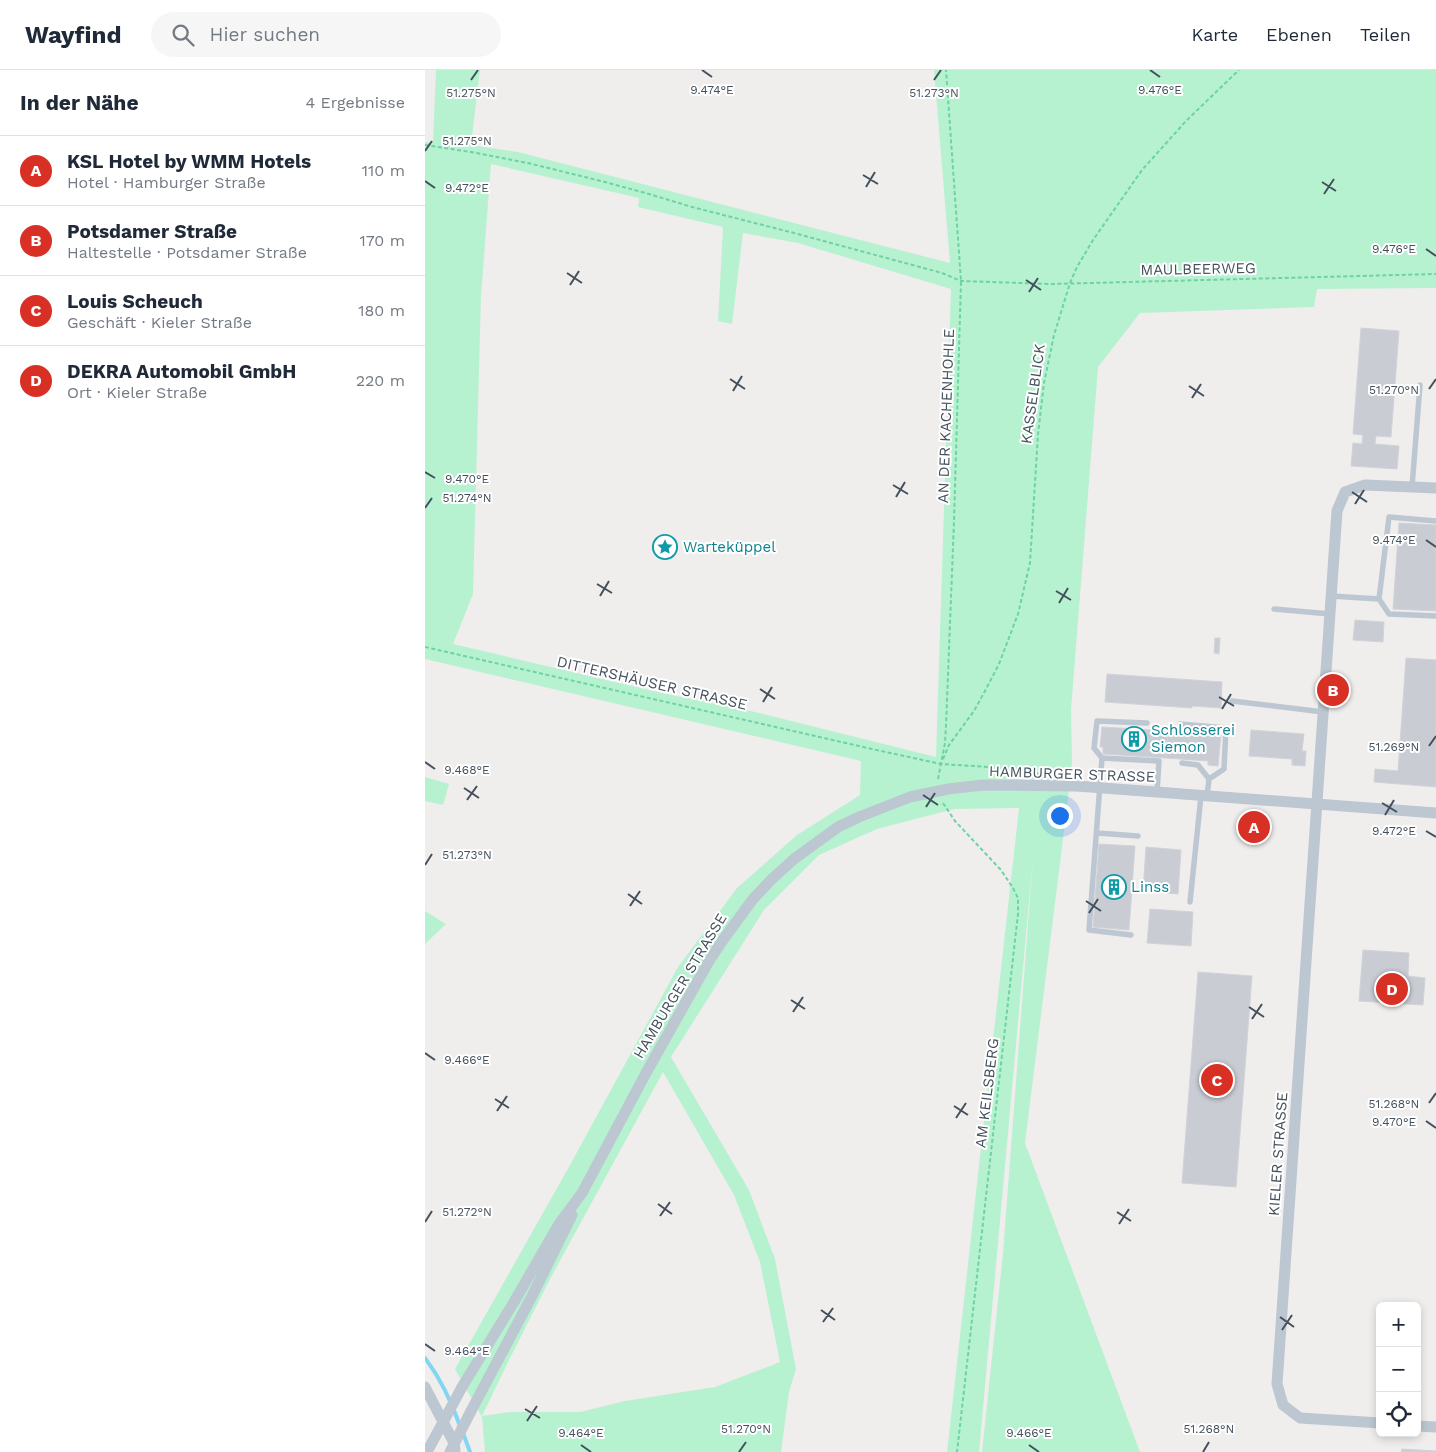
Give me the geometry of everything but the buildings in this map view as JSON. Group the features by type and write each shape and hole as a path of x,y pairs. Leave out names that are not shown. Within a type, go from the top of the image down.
{"street":[{"name":"KIELER STRASSE","path":"1376,1423 1300,1418 1283,1405 1277,1384 1337,511 1345,492 1365,485 1436,488"},
{"name":"HAMBURGER STRASSE","path":"427,1452 462,1387 559,1224 581,1193 709,961 753,899 772,879 838,827 888,805 910,798 939,791 983,785 1077,786 1436,813"},
{"path":"450,1452 532,1296 575,1210 581,1193"},
{"path":"425,1388 432,1405 454,1443 455,1452"},
{"path":"1421,1426 1436,1427"}],"lane":[{"path":"1412,487 1420,385"},
{"path":"1436,522 1389,518 1379,599 1389,614 1436,616"},
{"path":"1331,596 1379,599"},
{"path":"1274,609 1330,614"},
{"path":"1233,701 1323,712"},
{"path":"1131,935 1089,930 1102,758 1094,748 1097,721 1147,723"},
{"path":"1180,724 1226,728 1223,768 1209,779 1204,796 1190,902"},
{"path":"1102,758 1159,761 1157,792"},
{"path":"1182,763 1198,764 1209,779"},
{"path":"1097,833 1138,836"}],"path":[{"name":"AN DER KACHENHOHLE","path":"941,764 947,717 961,281 946,70"},
{"name":"KASSELBLICK","path":"941,764 949,745 974,711 987,689 999,664 1018,614 1030,563 1037,434 1044,383 1053,335 1077,267 1093,240 1143,170 1186,121 1239,70"},
{"name":"MAULBEERWEG","path":"425,146 471,152 528,163 605,182 942,273 961,281 1070,284 1436,274"},
{"name":"DITTERSHÄUSER STRASSE","path":"425,647 872,750 941,764 1021,769"},
{"name":"AM KEILSBERG","path":"941,764 938,778 939,791 944,805 955,821 1001,870 1013,888 1017,898 1019,914 957,1452"}],"green space":[{"path":"436,70 480,70 471,145 518,152 950,263 934,70 1436,70 1436,288 1317,289 1314,307 1140,313 1098,367 1071,710 1072,762 1025,1143 1140,1452 982,1452 1003,1253 1033,858 979,1452 947,1452 1019,808 954,809 877,829 819,855 764,910 671,1057 749,1190 775,1259 796,1369 789,1392 781,1452 485,1452 482,1417 455,1369 570,1165 678,967 737,888 797,835 860,795 861,761 425,659 425,142 433,142","holes":["491,164 639,198 638,207 723,227 718,321 732,324 743,233 798,243 951,289 936,757 755,712 662,693 453,644 473,594 481,296","663,1072 734,1195 760,1262 780,1362 715,1387 625,1401 580,1412 510,1412 482,1416 550,1279"]},
{"path":"425,777 449,784 443,805 425,801"},
{"path":"425,911 446,924 425,944"}],"waterway":[{"path":"425,1358 445,1391 460,1426"},
{"path":"463,1433 470,1452"}],"place":[{"name":"Warteküppel","path":"665,547"},
{"name":"Potsdamer Straße","path":"1333,690"},
{"name":"Schlosserei Siemon","path":"1134,739"},
{"name":"KSL Hotel by WMM Hotels","path":"1254,827"},
{"name":"Linss","path":"1114,887"},
{"name":"DEKRA Automobil GmbH","path":"1392,989"},
{"name":"Louis Scheuch","path":"1217,1080"}]}
